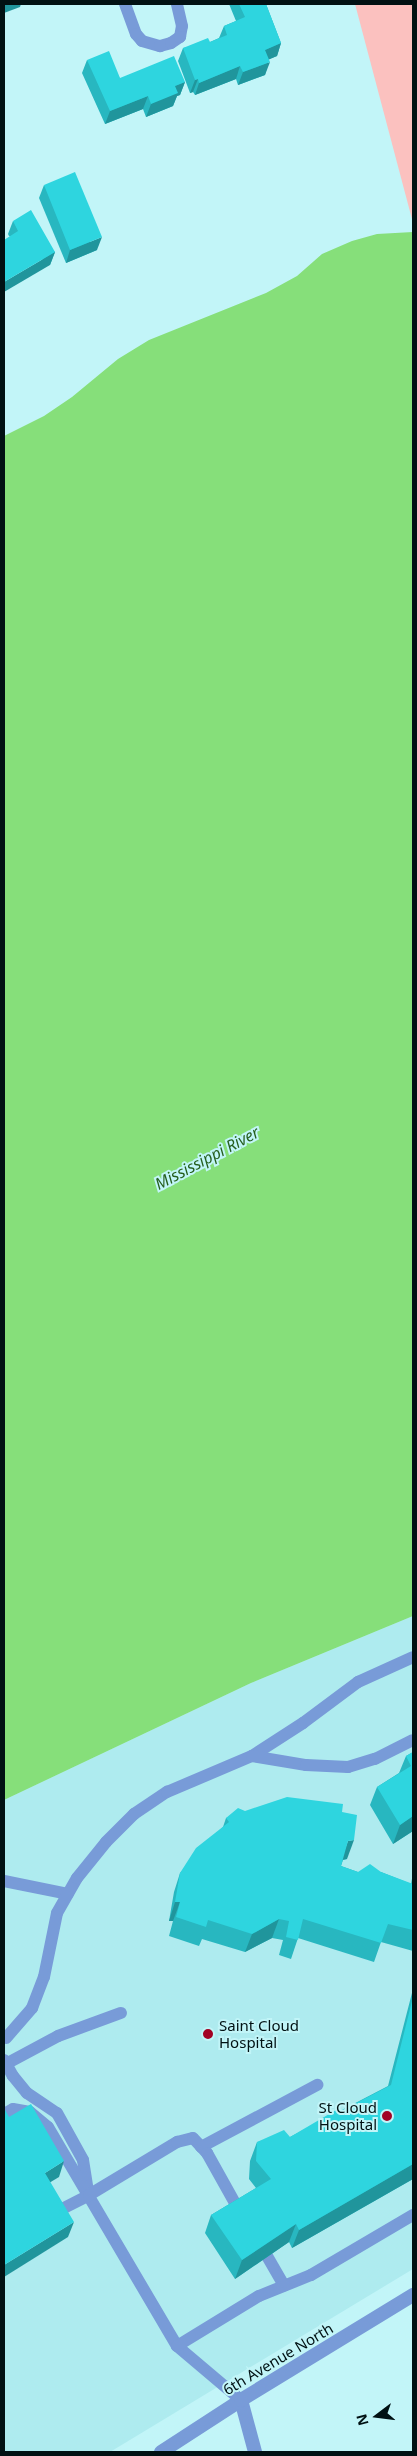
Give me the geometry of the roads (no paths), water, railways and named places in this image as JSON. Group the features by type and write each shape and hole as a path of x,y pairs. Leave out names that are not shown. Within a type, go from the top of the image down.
{"street":[{"name":"6th Avenue North","path":"161,2452 241,2400 413,2296"},
{"path":"241,2400 255,2452"}],"lane":[{"path":"125,4 136,34 142,41 160,46 172,43 180,38 182,26 178,4"},
{"path":"6,2038 32,2008 44,1976 58,1913 77,1878 106,1842 134,1814 167,1792 252,1756 303,1723 358,1682 413,1656"},
{"path":"252,1756 306,1765 348,1767 375,1759 413,1740"},
{"path":"4,1881 68,1894"},
{"path":"4,2065 58,2036 121,2013"},
{"path":"4,2060 13,2076 27,2093 57,2113 83,2160 89,2195"},
{"path":"201,2146 317,2085"},
{"path":"4,2114 12,2109 30,2112 48,2127 177,2346 241,2400"},
{"path":"54,2214 177,2142 193,2138 207,2153 240,2212"},
{"path":"177,2346 259,2296 311,2275 413,2215"},
{"path":"267,2256 284,2286"}],"water":[{"name":"Mississippi River","path":"413,232 413,1616 251,1683 4,1800 4,436 44,416 72,397 118,359 149,340 266,293 297,276 322,254 352,241 377,234"}],"place":[{"name":"Saint Cloud Hospital","path":"208,2034"},
{"name":"St Cloud Hospital","path":"387,2116"}]}
